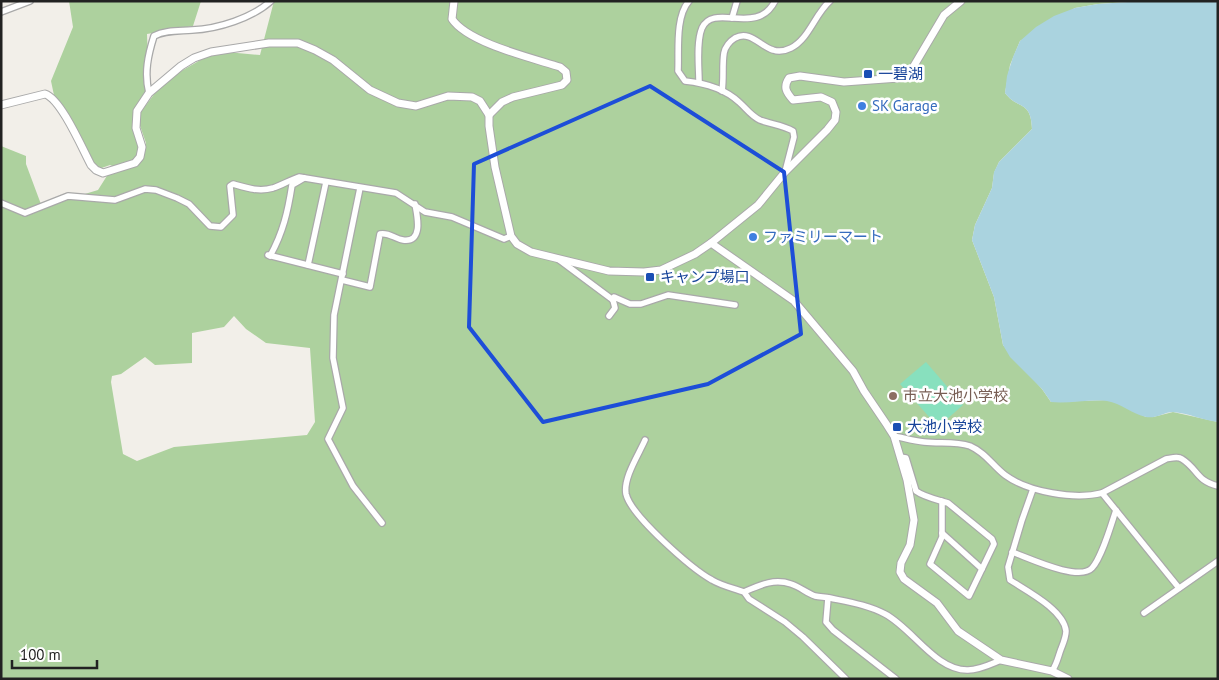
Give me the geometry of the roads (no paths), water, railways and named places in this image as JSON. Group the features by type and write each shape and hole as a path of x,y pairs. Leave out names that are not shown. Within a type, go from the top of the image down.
{"street":[{"path":"1,12 30,1"},
{"path":"149,93 146,81 149,53 154,36 172,31 195,30 248,17 271,1"},
{"path":"454,1 452,19 470,34 487,43 560,67 566,72 568,80 562,85 512,97 502,102 489,115"},
{"path":"689,1 684,6 682,16 679,36 678,71 685,81 699,82 722,91 738,101 759,119 788,128 793,132 794,138 784,172"},
{"path":"732,18 738,1"},
{"path":"699,82 699,36 703,26 712,19 727,17 742,20 765,15 771,10 775,1"},
{"path":"722,91 724,52 731,40 738,36 747,36 774,51 783,51 801,41 820,11 830,1"},
{"path":"1,105 44,94 50,96 55,100 68,121 91,165 103,173 135,163 140,157 142,148 136,128 137,111 149,93 181,66 210,52 285,42 298,43 333,60 370,90 398,103 416,106 448,96 472,97 480,101 489,115 495,168 511,236 517,244 531,252 609,271 652,271 661,270 678,263 711,243 758,205 784,172 828,130 835,120 836,112 832,102 821,97 793,100 786,92 786,84 789,78 800,76 844,82 890,79 907,75 944,15 961,1"},
{"path":"1,203 25,214 68,196 115,200 145,190 156,190 189,204 210,226 221,227 233,215 230,186 233,184 250,190 257,190 272,188 299,177 396,193 425,212 452,217 504,239 511,236"},
{"path":"304,178 292,185 280,238 269,255 308,265 370,287 380,234 384,233 405,240 417,233 418,224 415,204"},
{"path":"308,265 326,182"},
{"path":"360,188 334,315 333,358 344,408 328,439 353,486 382,523"},
{"path":"711,243 794,301 853,371 894,436 907,480 914,520 910,545 901,563 900,572 904,579 937,603 958,630 1001,660 1052,671 1068,679"},
{"path":"558,259 612,300 616,308 609,316"},
{"path":"612,300 614,297 630,304 641,304 668,296 735,305"},
{"path":"894,436 924,442 967,445 980,451 1006,476 1033,489 1063,494 1086,496 1102,493 1166,459 1176,457 1182,459 1203,480 1218,486"},
{"path":"645,440 627,482 626,494 632,506 647,524 690,566 721,585 744,592 749,599 780,618 803,637 846,679"},
{"path":"900,457 906,458 916,491 948,503 992,539 994,544 969,596 930,564 942,537 942,501"},
{"path":"1033,489 1008,567 1010,580 1054,609 1062,618 1066,633 1056,665 1052,671"},
{"path":"1102,493 1179,588"},
{"path":"1012,552 1059,569 1083,573 1091,569 1097,561 1116,510"},
{"path":"942,533 982,569"},
{"path":"1144,614 1218,561"},
{"path":"744,592 775,581 792,584 817,596 870,607 888,616 905,628 934,656 956,668 969,670 985,667 1001,660"},
{"path":"828,598 826,622 849,643 896,679"}],"water":[{"path":"1142,1 1218,1 1218,422 1173,412 1146,417 1107,401 1051,402 1042,389 1010,357 1003,345 994,297 972,240 975,225 992,188 994,172 999,162 1032,129 1031,120 1026,109 1005,93 1007,76 1020,41 1036,27 1054,16 1075,8 1098,4"}],"place":[{"name":"一碧湖","path":"868,74"},
{"name":"SK Garage","path":"862,106"},
{"name":"ファミリーマート","path":"753,237"},
{"name":"キャンプ場口","path":"650,277"},
{"name":"市立大池小学校","path":"893,396"},
{"name":"大池小学校","path":"897,427"}]}
